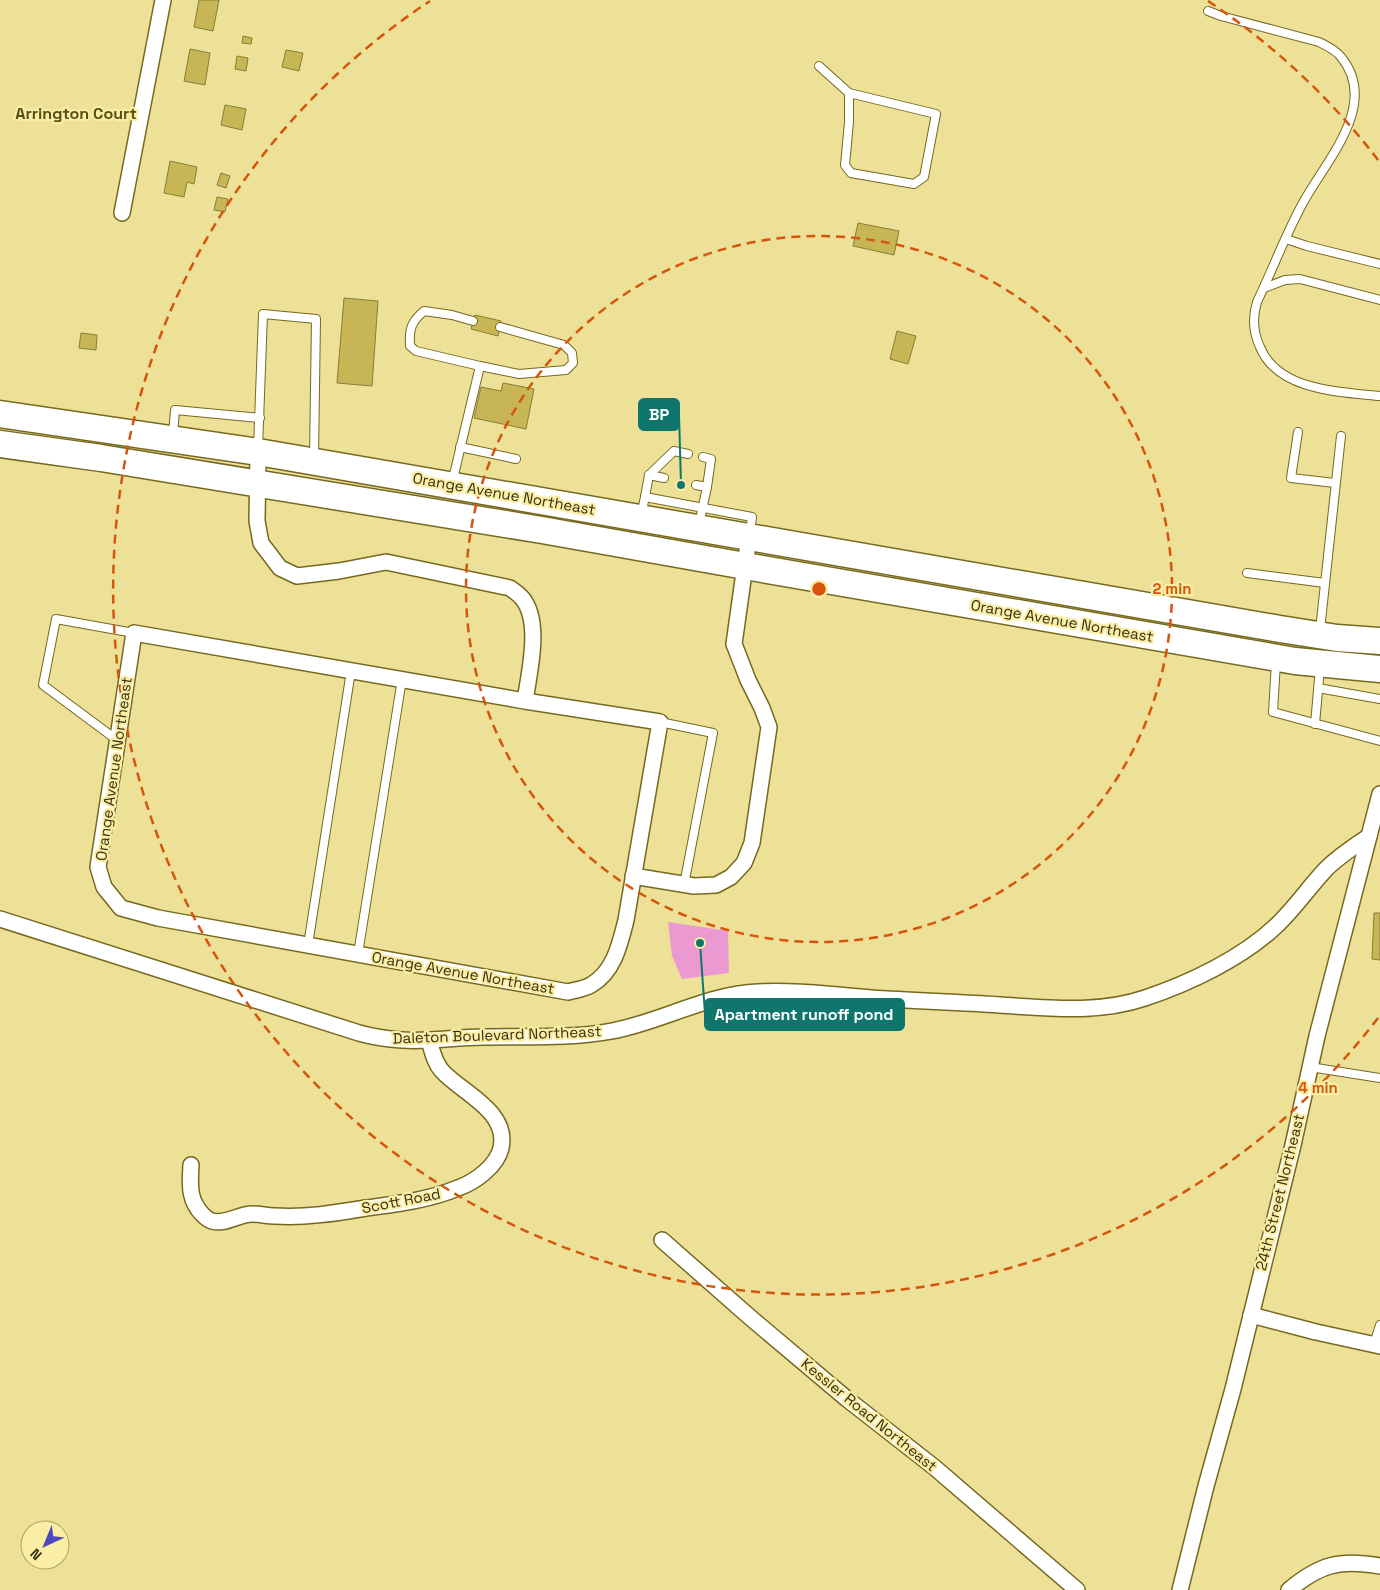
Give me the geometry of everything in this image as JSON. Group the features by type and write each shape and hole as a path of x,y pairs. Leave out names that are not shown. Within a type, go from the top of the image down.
{"highway":[{"name":"Orange Avenue Northeast","path":"0,414 258,452 451,484 643,508 700,518 749,537 1319,635 1380,642"},
{"name":"Orange Avenue Northeast","path":"0,444 101,458 542,530 1276,658 1319,675 1380,668"}],"street":[{"path":"122,212 162,5"},
{"path":"258,452 257,521 261,543 280,568 297,576 339,571 386,562 510,588 523,599 530,611 533,635 525,701"},
{"path":"633,876 684,885 716,885 731,877 744,863 752,843 769,728 734,644 749,537"},
{"path":"134,633 525,701 660,722"},
{"name":"Orange Avenue Northeast","path":"134,633 98,866 104,887 121,908 158,918 568,992 590,986 608,970 618,950 626,920 660,722"},
{"name":"24th Street Northeast","path":"1180,1590 1293,1145 1310,1067 1380,798"},
{"name":"Daleton Boulevard Northeast","path":"0,920 379,1038 429,1040 466,1037 580,1035 612,1031 643,1023 690,1006 754,992 780,991 913,1001 1085,1009 1121,1004 1145,998 1196,977 1235,957 1258,942 1279,924 1328,868 1369,836"},
{"name":"Scott Road","path":"191,1165 190,1189 192,1199 198,1210 212,1222 221,1222 250,1214 276,1216 311,1215 388,1205 429,1198 472,1182 487,1170 498,1157 502,1136 498,1123 489,1110 442,1071 435,1061 429,1040"},
{"name":"Kessler Road Northeast","path":"662,1240 752,1319 847,1399 934,1467 1077,1590"},
{"path":"1250,1315 1377,1345"},
{"path":"1289,1590 1308,1575 1324,1567 1340,1563 1362,1563 1380,1566"}],"lane":[{"path":"1208,11 1320,42 1341,56 1349,69 1354,84 1351,117 1344,135 1303,202 1254,312 1253,326 1261,351 1281,373 1298,382 1316,388 1380,396"},
{"path":"819,66 849,93 936,114 924,177 914,184 852,173 845,165 849,122 849,93"},
{"path":"1286,239 1380,264"},
{"path":"1264,288 1284,280 1300,279 1380,300"},
{"path":"473,321 452,315 424,311 415,319 409,333 410,346 416,351 519,374 566,370 573,363 572,353 564,345 500,327"},
{"path":"258,452 263,314 316,319 314,461"},
{"path":"451,484 480,366"},
{"path":"173,439 175,410 260,418"},
{"path":"1298,432 1291,478 1336,483"},
{"path":"1319,635 1340,436"},
{"path":"460,447 516,459"},
{"path":"643,508 649,475 674,451 688,454"},
{"path":"700,518 711,459 703,457"},
{"path":"649,475 664,478"},
{"path":"696,485 707,487"},
{"path":"1247,573 1325,583"},
{"path":"117,740 43,684 56,619 134,633"},
{"path":"1276,658 1273,712 1380,741"},
{"path":"308,945 351,671"},
{"path":"1315,724 1319,675 1380,699"},
{"path":"358,954 402,680"},
{"path":"660,722 713,733 684,885"},
{"path":"1310,1067 1380,1078"},
{"path":"1377,1345 1380,1325"}],"shaded area":[{"path":"668,922 728,931 729,973 682,979 672,956"}],"building":[{"path":"199,0 219,0 213,31 194,27"},
{"path":"243,36 252,38 251,44 242,43"},
{"path":"190,49 210,53 205,85 184,81"},
{"path":"286,50 303,53 299,71 282,67"},
{"path":"237,56 248,58 246,71 235,69"},
{"path":"225,105 246,109 242,130 221,125"},
{"path":"170,161 197,167 194,184 187,182 184,197 164,193"},
{"path":"221,173 230,176 226,188 217,185"},
{"path":"217,197 228,199 225,212 214,210"},
{"path":"858,223 899,231 894,255 853,246"},
{"path":"344,298 378,301 372,386 337,383"},
{"path":"475,315 501,321 498,336 471,329"},
{"path":"897,331 916,336 908,364 890,359"},
{"path":"81,333 97,335 96,350 79,348"},
{"path":"503,383 534,389 526,429 474,418 481,387 501,391"},
{"path":"1374,913 1380,913 1380,960 1372,959"}],"place":[{"name":"BP","path":"681,485"},
{"name":"Apartment runoff pond","path":"700,943"}],"district":[{"name":"Arrington Court","path":"76,113"}]}
